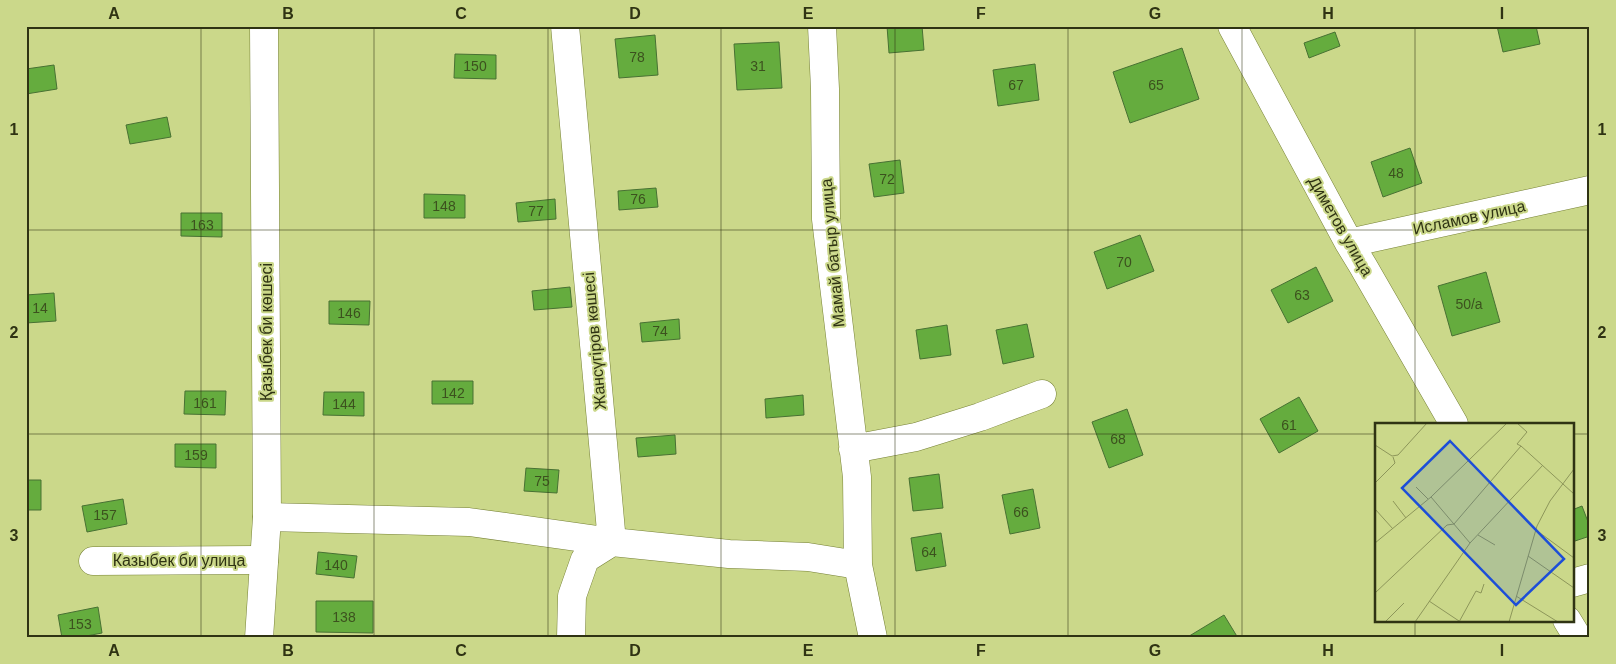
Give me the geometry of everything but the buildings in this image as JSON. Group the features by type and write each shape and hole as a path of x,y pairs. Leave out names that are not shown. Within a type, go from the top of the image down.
{"street":[{"name":"Қазыбек би көшесі","path":"259,638 267,517 264,26"},
{"name":"Жансүгіров көшесі","path":"565,26 612,542"},
{"name":"Мамай батыр улица","path":"822,26 825,89 826,219 857,477 858,565 873,638"},
{"name":"Диметов улица","path":"1232,26 1349,243 1453,423"},
{"name":"Исламов улица","path":"1349,243 1590,190"},
{"path":"853,449 916,437 980,417 1042,394"},
{"path":"267,517 469,522 612,542 729,554 808,557 858,565"},
{"path":"571,638 572,596 585,559 612,542"},
{"name":"Казыбек би улица","path":"93,561 264,560"},
{"path":"1574,583 1590,578"},
{"path":"1569,622 1578,638"}]}
